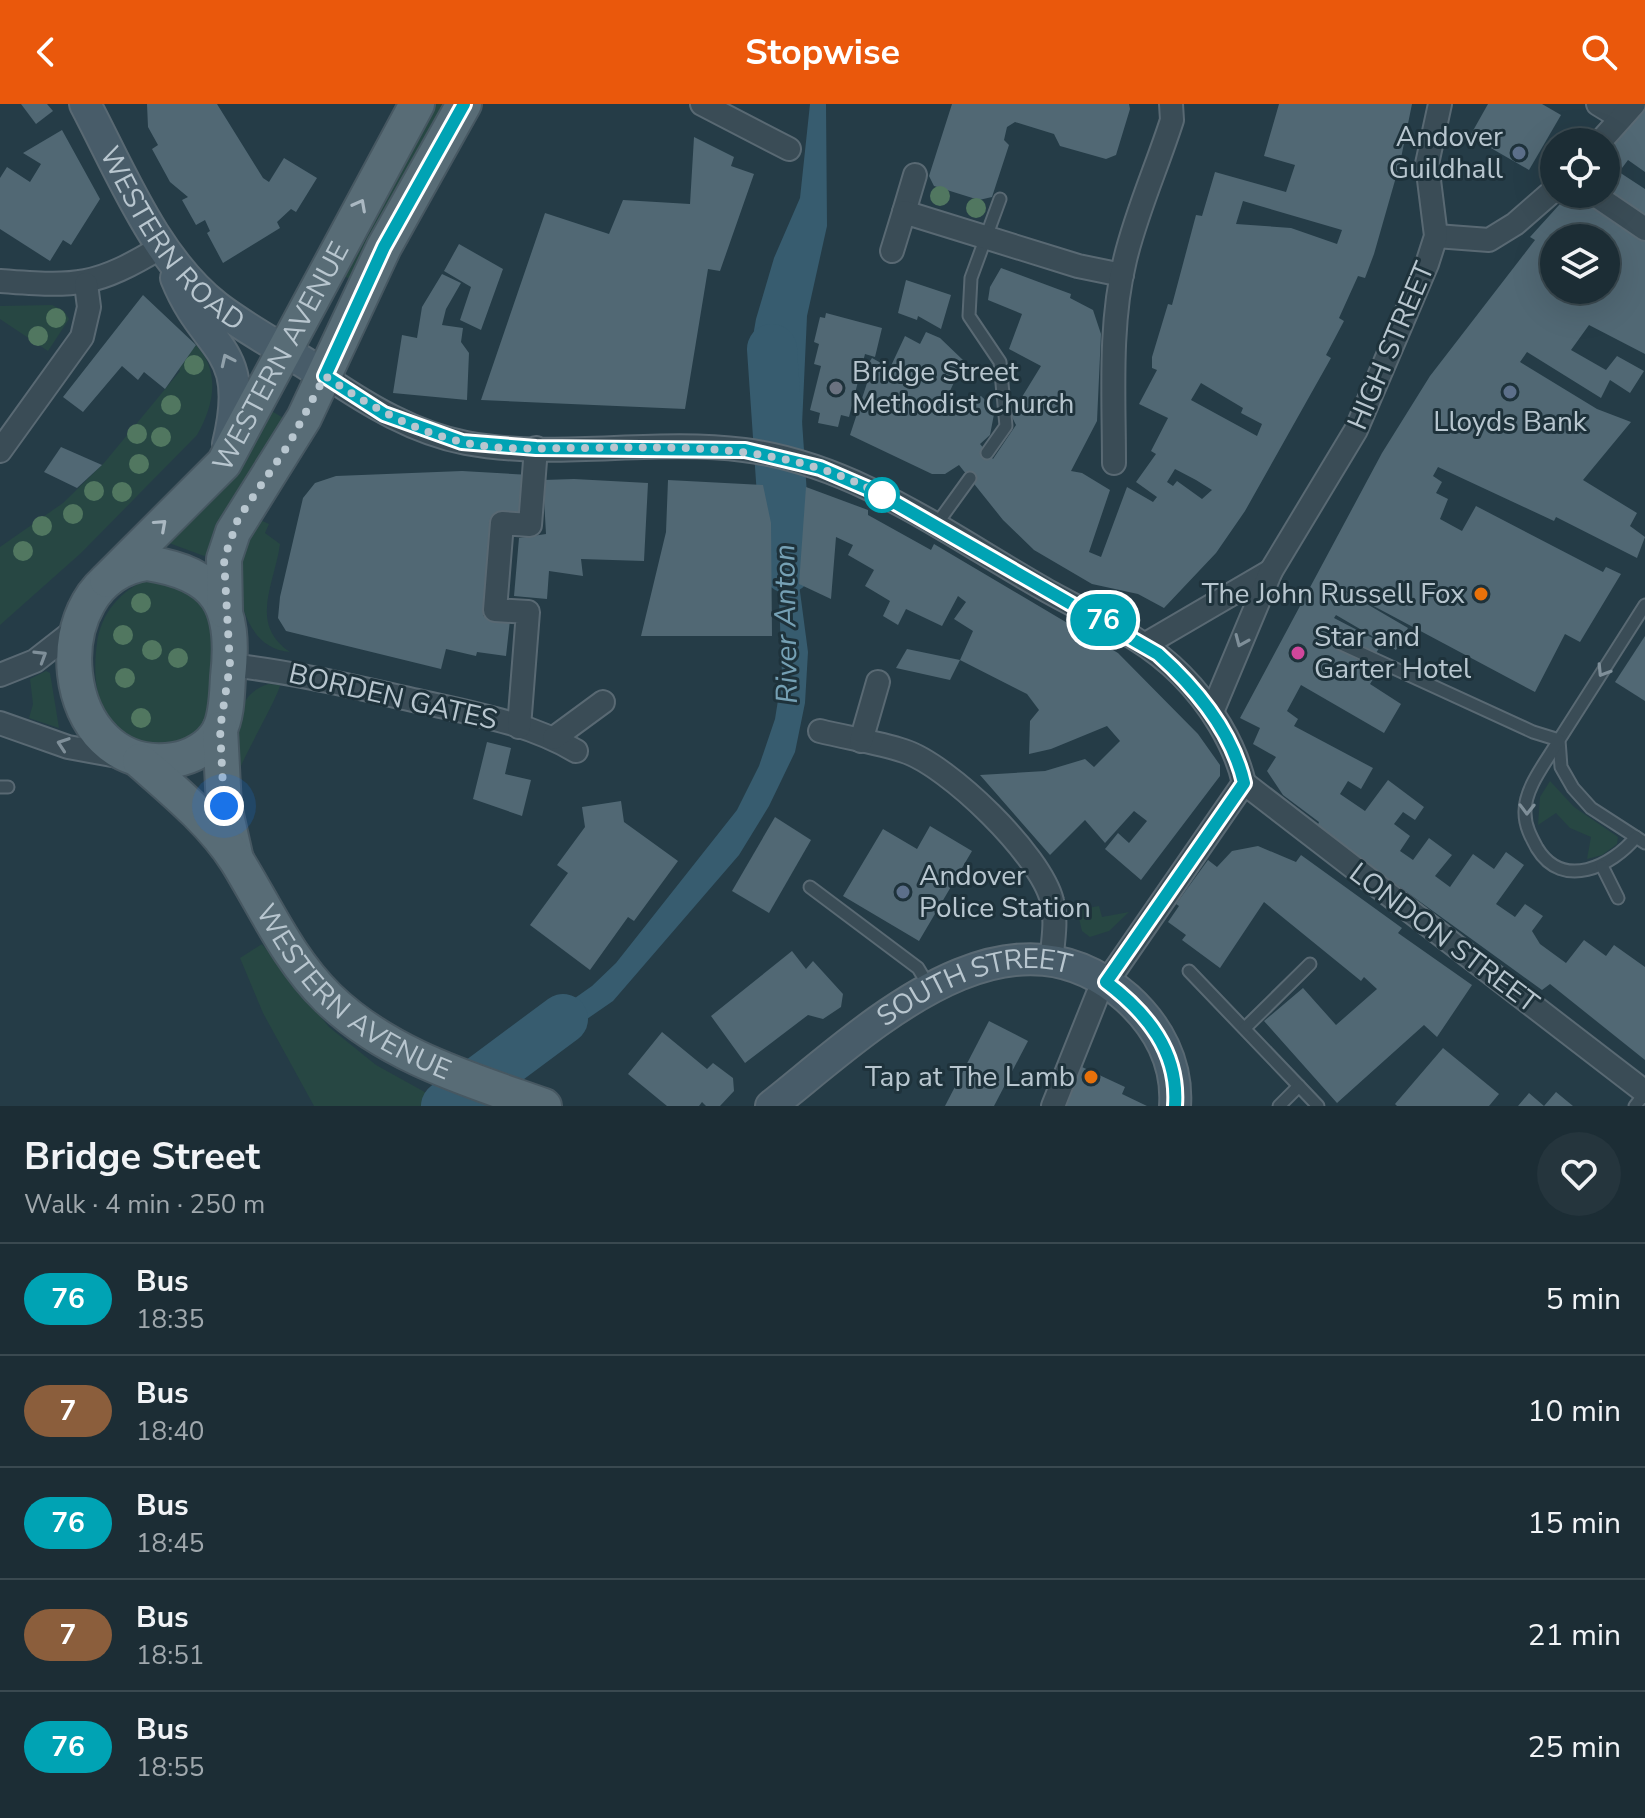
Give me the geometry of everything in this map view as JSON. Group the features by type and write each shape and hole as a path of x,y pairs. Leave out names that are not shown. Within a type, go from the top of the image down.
{"main road":[{"name":"WESTERN ROAD","path":"85,104 163,246 193,285 218,308 325,376"},
{"name":"WESTERN AVENUE","path":"107,580 224,463 417,104"},
{"name":"WESTERN AVENUE","path":"225,612 224,559 233,532 289,444 325,376 384,247 464,104"},
{"path":"163,246 187,305 211,332 232,367 236,404 224,463"},
{"path":"135,564 178,568 192,573 210,587 225,612 230,665 220,729 210,742 192,755 166,761 134,759 105,741 88,716 73,660 76,629 107,580 135,564"},
{"name":"WESTERN AVENUE","path":"220,729 224,806 236,860"},
{"name":"WESTERN AVENUE","path":"134,759 187,804 236,860 276,929 325,995 388,1043 440,1069 544,1106"},
{"name":"SOUTH STREET","path":"771,1106 863,1033 930,988 997,962 1051,962 1090,972 1143,1014 1161,1040 1172,1068 1175,1106"}],"street":[{"path":"702,104 789,149"},
{"path":"1114,463 1114,357 1122,275 1132,234 1172,120 1171,104"},
{"path":"1436,236 1427,164 1440,104"},
{"path":"1598,104 1628,111 1613,128"},
{"path":"889,259 915,175"},
{"name":"HIGH STREET","path":"1212,712 1271,571 1356,430 1436,236 1489,240 1515,224 1540,202"},
{"path":"1614,208 1645,229"},
{"path":"904,212 1078,266 1122,275"},
{"path":"0,281 86,284 116,274 163,246"},
{"path":"0,451 82,337 89,307 86,284"},
{"path":"325,376 384,414 451,439 480,445 721,448 802,463 861,484 1146,644 1183,676 1212,712 1232,748 1244,783 1106,982 1053,1106"},
{"path":"519,727 528,612 495,610 502,523 530,525 536,448"},
{"name":"HIGH STREET","path":"1146,644 1271,571"},
{"path":"0,675 35,661 76,629"},
{"name":"BORDEN GATES","path":"230,665 320,678 519,727 554,738 576,751"},
{"path":"861,741 878,682"},
{"path":"554,738 603,702"},
{"path":"0,723 68,747 134,759"},
{"path":"820,731 907,752 980,800 1036,868 1049,890 1053,908 1051,962"},
{"name":"LONDON STREET","path":"1244,783 1645,1092"}],"lane":[{"path":"987,453 1006,426 1000,362 969,316 971,278 1000,199"},
{"path":"936,526 970,478"},
{"path":"1559,740 1561,767 1573,788 1591,808 1640,840 1602,866 1576,873 1561,868 1541,854 1529,834 1525,813 1527,796 1559,740 1645,605"},
{"path":"1339,643 1533,732 1559,740"},
{"path":"1602,866 1618,898"},
{"path":"810,887 918,968 930,988"},
{"path":"1245,1028 1310,964"},
{"path":"1189,971 1318,1106"},
{"path":"1279,1106 1299,1086"},
{"path":"1635,1106 1645,1092"}],"green space":[{"path":"434,104 451,104 352,280 338,273"},
{"path":"52,305 64,311 69,319 48,351 0,319 0,306"},
{"path":"196,345 204,355 212,377 208,412 197,435 81,553 0,625 0,547 63,503 104,463 180,371 177,367"},
{"path":"270,410 285,419 229,504 208,554 204,556 169,543"},
{"path":"256,518 269,524 265,533 280,544 267,602 267,616 277,641 290,652 275,649 263,641 254,631 242,603 240,559"},
{"path":"148,579 162,579 205,602 214,633 212,684 204,721 192,736 173,743 142,742 126,735 105,712 96,680 97,643 108,612 129,589"},
{"path":"46,671 50,673 59,728 29,718 33,704 30,679"},
{"path":"269,684 280,685 238,773 237,733 242,708 256,689"},
{"path":"1550,781 1574,807 1618,837 1617,844 1602,855 1587,859 1591,837 1570,828 1556,813 1538,825 1540,797"},
{"path":"1099,906 1102,917 1129,912 1109,931 1090,937 1082,931 1077,910"},
{"path":"262,944 329,1027 376,1065 450,1106 314,1106 263,1013 240,958"}],"water":[{"path":"810,104 826,104 827,226 807,316 802,425 773,416 749,359 756,319 774,258 800,198"},
{"path":"775,498 802,503 799,584 808,652 805,703 795,752 769,806 739,855 613,1001 522,1064 497,1053 592,986 616,963 737,810 759,766 775,719 782,675"}],"building":[{"path":"21,104 47,104 53,111 36,124"},
{"path":"147,104 217,104 263,178 269,182 284,158 317,178 296,212 291,209 277,222 280,228 223,263 207,233 210,231 205,220 196,225 182,200 188,197 170,182 152,149 158,145 148,127"},
{"path":"952,104 1129,104 1130,109 1116,155 1106,159 1060,146 1054,134 1015,122 1007,127 1004,140 1009,145 992,197 979,200 934,186 929,176"},
{"path":"1279,104 1412,104 1400,163 1374,254 1365,278 1358,276 1339,318 1344,321 1326,355 1331,358 1245,511 1216,553 1164,608 1138,594 1092,584 1034,550 1003,520 959,465 945,474 932,474 850,435 869,377 862,373 872,358 890,368 905,336 920,344 926,332 940,338 964,361 949,393 963,409 981,396 995,409 990,435 980,444 993,459 1016,425 1011,415 1041,366 1009,349 1022,314 988,300 990,287 1001,268 1071,294 1070,298 1093,310 1101,334 1097,421 1071,471 1082,473 1110,490 1089,552 1101,557 1127,487 1153,502 1157,497 1136,482 1156,454 1151,451 1168,418 1139,404 1157,370 1152,368 1152,357 1168,304 1172,305 1196,215 1202,216 1215,172 1286,192 1295,165 1264,156","holes":["1243,201 1342,230 1337,244 1291,228 1236,224","1201,383 1243,408 1241,413 1262,424 1257,436 1191,400","1175,469 1212,490 1202,499 1177,481 1173,486 1167,482"]},
{"name":"Andover Guildhall","path":"1488,104 1542,104 1561,115 1553,128 1540,128 1540,151 1529,170 1470,136"},
{"path":"1645,108 1645,172 1628,160 1620,171 1620,135"},
{"path":"62,130 100,199 71,245 63,240 50,261 0,229 0,178 7,167 30,182 41,164 23,153"},
{"path":"694,137 734,157 731,166 754,174 720,271 708,269 685,409 481,400 545,213 609,234 623,200 690,204"},
{"path":"1620,173 1645,189 1645,218 1620,202"},
{"path":"1556,208 1615,208 1645,235 1645,354 1589,325 1571,350 1606,370 1617,356 1644,371 1630,393 1610,380 1601,398 1527,352 1520,362 1597,409 1631,422 1583,480 1637,513 1630,526 1645,537 1637,558 1556,517 1554,521 1438,467 1433,476 1442,482 1436,493 1448,499 1440,519 1462,531 1476,506 1603,572 1606,567 1621,574 1580,642 1565,634 1535,692 1336,586 1408,628 1396,650 1336,615 1334,618 1382,643 1375,655 1336,647 1378,671 1370,684 1401,704 1384,733 1301,685 1287,711 1298,719 1294,726 1373,768 1361,789 1348,781 1340,794 1365,811 1388,780 1424,807 1415,820 1403,812 1394,824 1410,836 1400,851 1413,860 1429,838 1452,855 1435,876 1450,887 1473,854 1494,869 1506,852 1524,865 1496,904 1515,917 1525,904 1543,916 1532,931 1540,944 1566,963 1584,940 1606,956 1614,945 1645,967 1645,1060 1550,984 1542,990 1317,827 1319,822 1283,795 1267,771 1276,757 1253,744 1260,728 1240,718 1382,453 1430,376 1535,240 1530,237 1540,226 1540,304 1620,304 1620,224 1542,224"},
{"path":"459,244 503,269 481,330 460,320 471,287 444,271"},
{"path":"442,274 461,283 446,309 442,325 463,328 461,342 469,353 467,400 393,393 402,335 417,338 422,307"},
{"path":"906,280 951,295 941,329 918,316 917,320 898,313"},
{"path":"143,295 196,345 165,389 144,372 138,380 122,366 83,412 63,397"},
{"name":"Bridge Street Methodist Church","path":"826,313 882,328 875,357 865,354 849,417 841,415 838,427 818,423 820,413 810,410 821,366 814,364 819,344 814,342 820,317 825,318"},
{"path":"61,447 102,465 77,488 44,472"},
{"path":"462,471 530,475 528,518 496,516 487,583 483,616 510,620 506,656 477,652 476,656 446,649 441,669 286,631 278,618 280,597 303,498 315,483 336,476"},
{"path":"543,480 648,483 644,561 581,559 583,576 549,571 547,599 514,596 519,538 546,534"},
{"path":"668,480 763,485 771,523 772,636 641,636 666,532"},
{"path":"806,487 868,510 868,515 931,550 934,544 1118,653 1198,734 1220,765 1220,776 1141,880 1105,849 1118,833 1129,843 1147,821 1134,811 1105,843 1085,820 1050,855 980,775 1045,771 1085,759 1094,767 1120,741 1107,726 1051,749 1029,754 1030,721 1039,710 1027,694 960,660 973,631 954,619 966,602 958,596 942,626 906,609 898,625 883,616 890,601 865,586 874,570 848,555 853,545 836,537 831,599 799,584"},
{"path":"1645,636 1645,701 1615,682"},
{"path":"907,649 960,660 950,680 896,668"},
{"path":"487,742 511,748 505,774 531,780 522,816 473,799"},
{"path":"621,801 624,822 678,861 634,921 628,917 590,970 530,925 568,873 557,865 585,827 582,807"},
{"path":"775,817 811,840 769,913 732,891"},
{"path":"930,826 972,851 919,941 843,896 883,829 917,849"},
{"path":"1258,846 1296,862 1301,855 1402,928 1398,933 1472,985 1437,1037 1424,1025 1337,1103 1264,1021 1303,988 1336,1025 1377,989 1364,977 1361,981 1264,902 1220,968 1182,940 1186,935 1168,922 1179,906 1176,904 1208,860 1217,867 1232,851"},
{"path":"792,951 806,969 813,961 843,994 841,1007 823,1019 808,1015 745,1063 711,1016"},
{"path":"989,1021 1028,1041 994,1106 945,1106"},
{"path":"662,1032 707,1069 713,1063 733,1078 734,1091 720,1106 706,1106 702,1102 699,1106 667,1106 628,1074"},
{"path":"1443,1048 1499,1094 1489,1106 1397,1106 1395,1104"},
{"name":"Tap at The Lamb","path":"1082,1067 1125,1087 1122,1094 1147,1106 1063,1106"},
{"path":"1556,1092 1573,1106 1544,1106"},
{"path":"1529,1093 1544,1106 1518,1106"}],"waterway":[{"name":"River Anton","path":"772,349 787,568"},
{"name":"River Anton","path":"446,1106 563,1019"}],"bus line":[{"name":"76","path":"464,104 384,247 325,376 384,414 462,442 536,448 721,448 745,450 820,468 878,493 1075,607 1115,626 1158,654 1183,676 1212,712 1232,748 1244,783 1106,982 1143,1014 1161,1040 1172,1068 1175,1106"}],"place":[{"name":"Andover Guildhall","path":"1519,153"},
{"name":"Bridge Street Methodist Church","path":"836,388"},
{"name":"Lloyds Bank","path":"1510,392"},
{"name":"The John Russell Fox","path":"1481,594"},
{"name":"Star and Garter Hotel","path":"1298,653"},
{"name":"Andover Police Station","path":"903,892"},
{"name":"Tap at The Lamb","path":"1091,1077"}],"route":[{"path":"224,806 220,729 230,665 224,559 238,519 289,444 325,376 384,414 462,442 536,448 745,450 820,468 882,495"}]}
